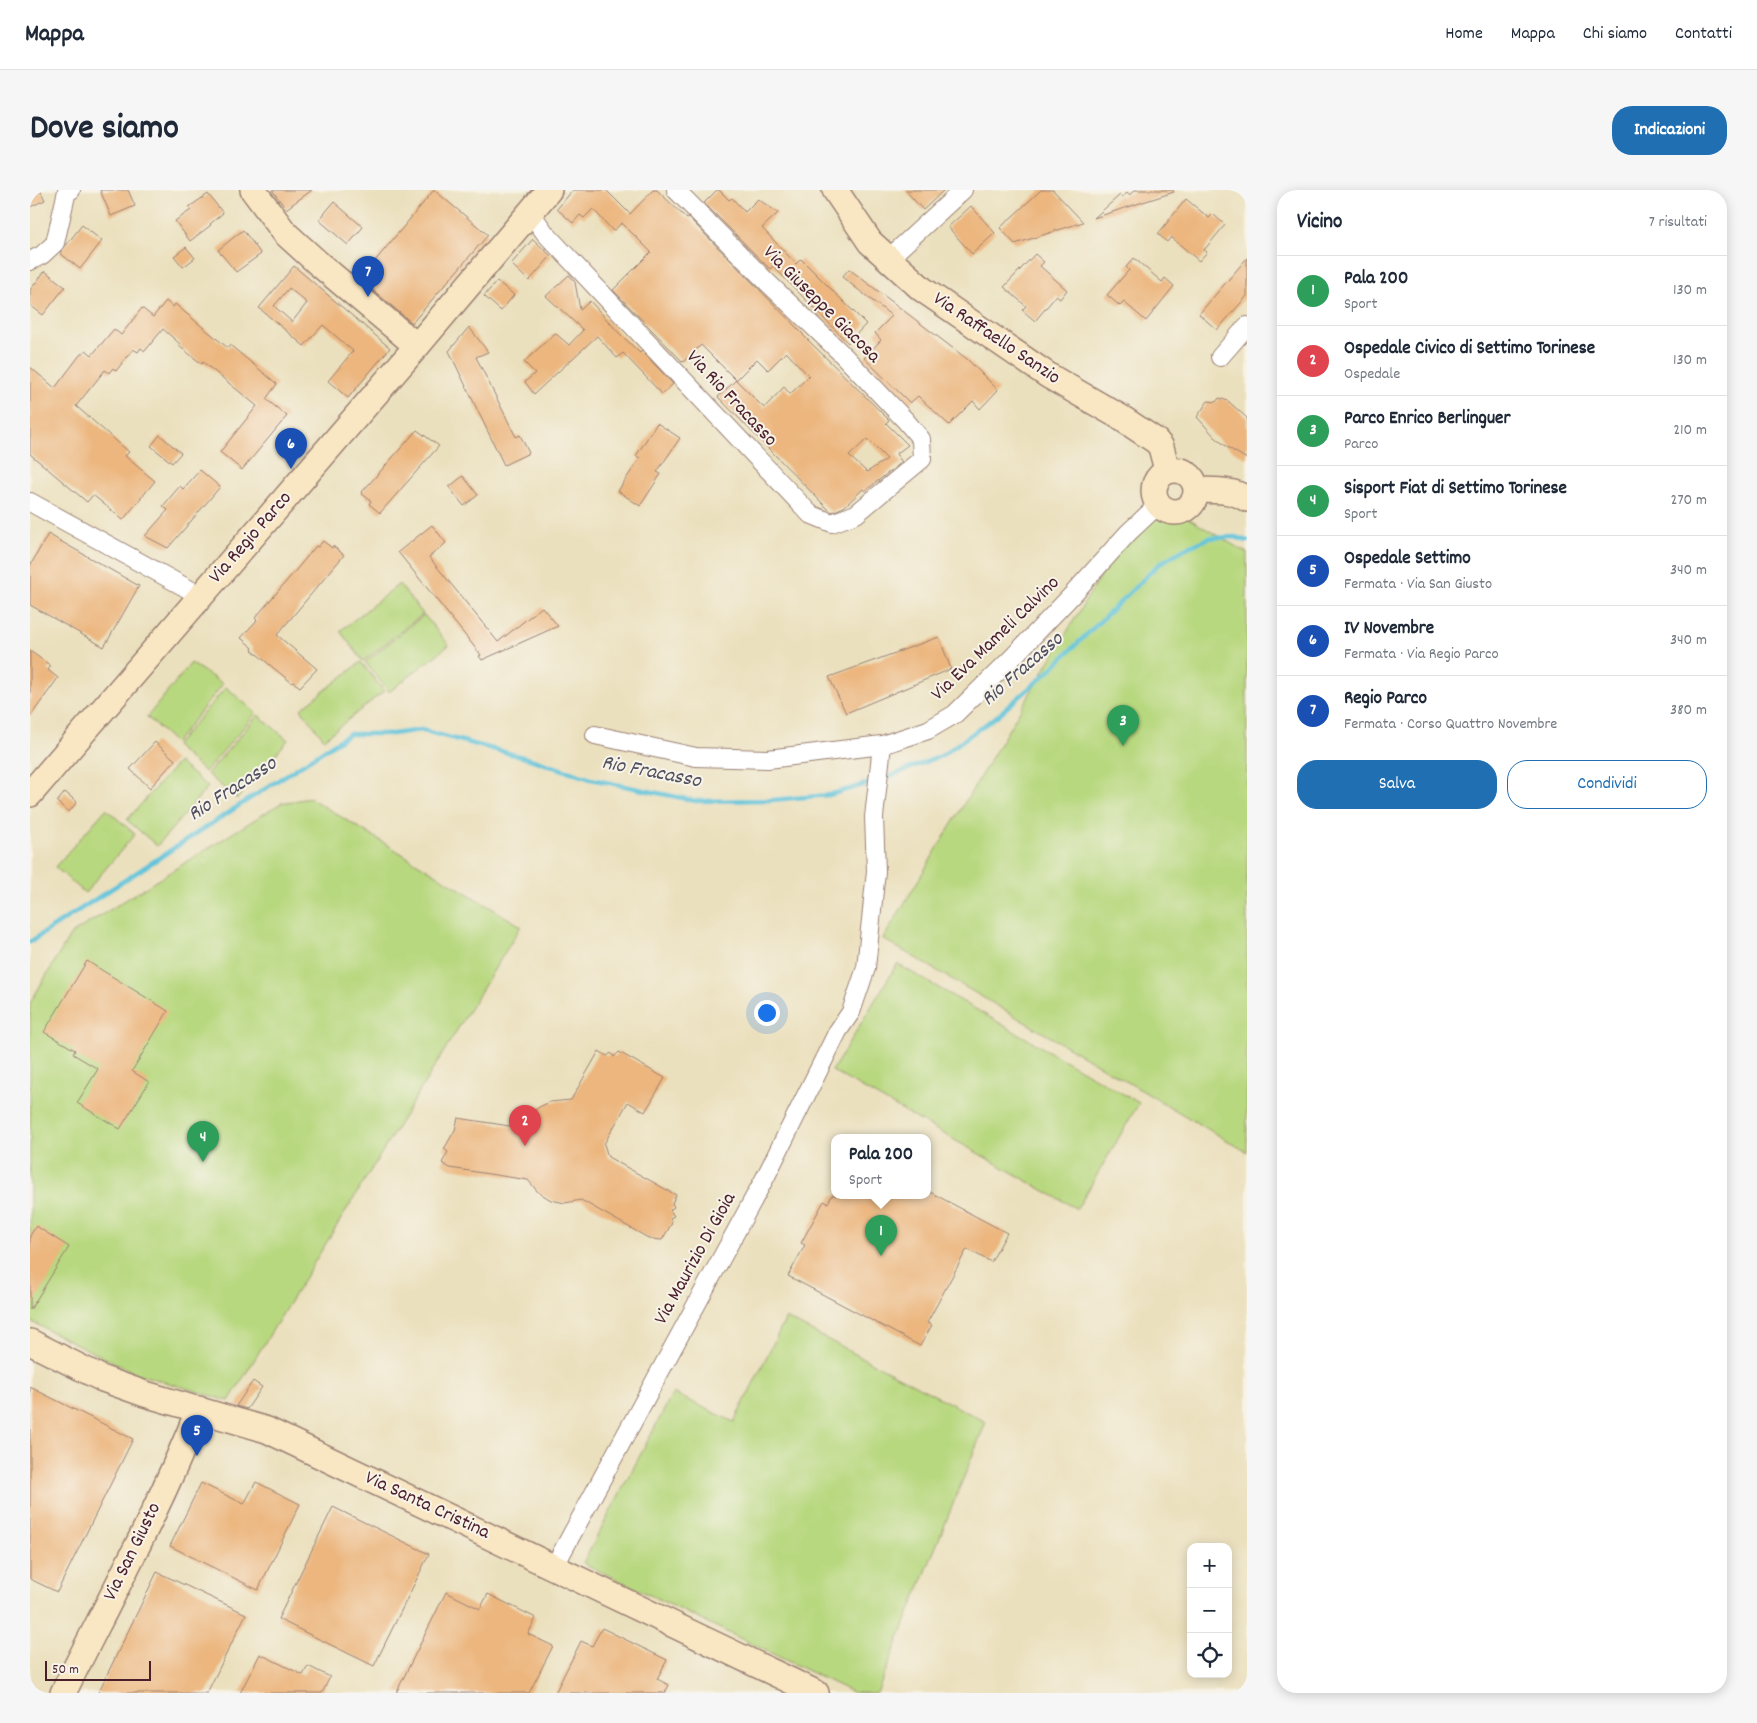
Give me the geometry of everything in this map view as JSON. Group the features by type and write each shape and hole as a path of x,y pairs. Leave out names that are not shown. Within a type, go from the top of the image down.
{"street":[{"path":"30,261 42,255 55,242 67,191 71,190"},
{"path":"253,190 285,233 417,346"},
{"name":"Via Regio Parco","path":"30,794 417,346 548,190"},
{"name":"Via Giuseppe Giacosa","path":"676,190 842,354 905,420 921,439 922,459"},
{"name":"Via Raffaello Sanzio","path":"835,190 870,242 922,289 1049,376 1120,417 1156,441 1161,447 1167,470"},
{"path":"888,259 963,190"},
{"name":"Via Rio Fracasso","path":"530,212 551,240 810,514 832,523 856,514 922,459"},
{"path":"1220,357 1247,326"},
{"path":"1174,469 1187,472 1192,477 1197,490 1193,503 1183,511 1170,511 1159,504 1154,492 1154,485 1157,479 1167,470 1174,469"},
{"path":"1197,490 1228,492 1241,495 1247,499"},
{"path":"30,502 202,596"},
{"name":"Via Eva Mameli Calvino","path":"595,735 696,756 768,759 882,745 928,730 955,714 1073,594 1128,533 1159,504"},
{"name":"Via Maurizio Di Gioia","path":"554,1566 766,1176 838,1031 851,1012 866,968 876,871 874,817 882,745"},
{"name":"Via Santa Cristina","path":"30,1342 103,1379 145,1394 267,1430 816,1693"},
{"name":"Via San Giusto","path":"63,1693 160,1498 199,1409"}],"green space":[{"path":"1149,495 1247,553 1247,1152 883,939"},
{"path":"399,584 423,614 363,661 340,631"},
{"path":"424,615 449,645 389,692 365,662"},
{"path":"361,662 384,691 324,739 301,709"},
{"path":"191,663 223,684 175,743 147,717"},
{"path":"226,687 256,713 205,772 175,746"},
{"path":"258,715 288,740 237,799 207,774"},
{"path":"178,762 208,787 157,846 127,820"},
{"path":"310,798 521,926 229,1401 135,1373 30,1321 30,1003 71,934 281,803"},
{"path":"106,809 135,834 85,893 55,867"},
{"path":"897,964 1139,1103 1077,1209 832,1071"},
{"path":"786,1318 986,1422 877,1693 854,1693 583,1563 673,1393 734,1422"}],"building":[{"path":"30,190 40,190 45,200 30,207"},
{"path":"100,190 128,190 135,206 111,216"},
{"path":"272,190 312,190 286,209"},
{"path":"434,190 488,235 412,323 360,279"},
{"path":"573,190 606,190 630,214 653,190 657,190 687,219 689,218 889,420 886,423 908,445 896,454 902,462 865,491 863,489 844,507 832,512 829,510 718,397 736,380 701,345 683,362 613,290 651,252 622,223 613,231 593,209 584,218 580,215 573,223 557,209","holes":["786,352 809,376 790,394 784,387 764,408 736,380 757,359 768,370","867,439 887,459 867,472 849,456"]},
{"path":"717,190 729,200 732,198 745,212 758,199 778,213 762,228 796,264 801,259 866,324 848,343 773,266 770,269 704,203"},
{"path":"905,190 944,190 923,210"},
{"path":"1041,190 1053,190 1083,222 1015,244 1000,228"},
{"path":"1135,190 1173,190 1174,192 1094,218 1120,195 1122,197 1127,193 1129,195"},
{"path":"208,194 223,213 190,241 175,221 191,210 189,207"},
{"path":"1186,199 1209,218 1213,214 1225,225 1204,250 1207,252 1199,261 1171,237 1167,242 1158,234"},
{"path":"334,202 363,227 348,245 319,220"},
{"path":"971,206 995,233 972,254 948,227"},
{"path":"82,225 102,241 80,269 60,253"},
{"path":"243,230 261,254 236,272 218,250"},
{"path":"533,239 551,256 529,281 511,264"},
{"path":"186,247 195,258 183,267 174,256"},
{"path":"1035,254 1044,262 1040,266 1067,290 1060,299 1056,296 1035,321 1022,310 1026,306 1004,287"},
{"path":"1134,258 1162,282 1165,278 1174,286 1146,321 1124,302 1120,306 1107,295 1129,270 1126,267"},
{"path":"1247,258 1247,296 1217,330 1199,314"},
{"path":"294,266 390,348 348,398 328,381 353,351 323,325 304,346 259,308","holes":["289,288 307,303 292,322 274,306"]},
{"path":"849,269 967,359 998,390 980,409 973,401 949,425 918,396 910,403 864,358 881,340 875,333 892,316 842,277"},
{"path":"45,271 65,287 43,315 30,305 30,290"},
{"path":"569,275 575,282 580,310 590,301 619,333 640,353 642,351 673,384 662,394 623,353 617,358 597,336 534,394 525,382 535,373 524,362 555,333 569,345 583,330 546,296"},
{"path":"497,281 514,295 501,311 484,296"},
{"path":"166,301 173,307 175,304 228,348 230,345 277,384 266,399 287,416 242,470 220,452 257,406 203,362 202,364 179,346 180,344 163,329 145,351 141,348 138,352 133,349 116,371 113,368 109,373 105,370 76,406 129,452 125,456 155,481 123,520 93,495 87,502 30,454 30,367 55,388 86,350 92,355 114,329 121,335 142,308 153,317"},
{"path":"469,327 488,352 476,357 516,437 520,435 529,453 504,465 449,351"},
{"path":"1219,398 1228,401 1247,418 1247,459 1215,437 1197,417 1208,401 1216,402"},
{"path":"657,423 680,438 657,472 661,474 640,506 618,491 640,458 636,456"},
{"path":"417,430 439,446 380,513 369,504 371,501 361,493"},
{"path":"160,435 181,453 172,463 151,446"},
{"path":"200,470 220,487 168,548 145,536 168,510 163,506 173,494 180,486 183,489"},
{"path":"463,476 478,495 464,506 449,487"},
{"path":"432,525 446,543 429,557 498,642 542,607 558,626 482,660 479,656 481,655 398,552"},
{"path":"48,534 139,586 104,647 30,605 30,566"},
{"path":"323,541 344,555 277,635 317,669 300,687 276,670 241,638 257,620 255,618 316,546 318,547"},
{"path":"939,637 951,669 846,713 829,677"},
{"path":"30,651 51,666 48,670 58,678 30,717"},
{"path":"155,742 175,760 150,788 130,769"},
{"path":"65,792 77,802 69,812 57,802"},
{"path":"87,961 168,1011 132,1071 149,1082 120,1129 77,1103 98,1069 73,1054 75,1050 44,1032"},
{"path":"599,1051 607,1056 611,1053 614,1057 619,1052 665,1078 645,1112 628,1102 604,1144 608,1157 676,1195 672,1203 674,1207 670,1210 674,1216 670,1218 672,1223 662,1240 650,1239 581,1200 565,1203 551,1200 538,1192 528,1180 450,1168 442,1163 448,1152 444,1149 455,1130 458,1118 516,1127 539,1107 550,1102 571,1100"},
{"path":"931,1193 1007,1233 991,1262 967,1249 927,1323 932,1325 920,1346 788,1276 805,1245 801,1243 824,1201 828,1203 831,1197 831,1199 931,1199"},
{"path":"36,1226 69,1247 30,1310 30,1236"},
{"path":"253,1381 262,1387 247,1409 236,1406"},
{"path":"30,1387 133,1439 57,1592 30,1579"},
{"path":"256,1482 300,1504 258,1590 170,1546 201,1483 244,1504"},
{"path":"333,1507 429,1554 374,1666 278,1619"},
{"path":"157,1572 246,1614 207,1693 98,1693"},
{"path":"446,1592 480,1609 488,1594 536,1618 528,1634 553,1646 529,1693 396,1693"},
{"path":"602,1628 667,1660 657,1679 669,1685 665,1693 555,1693 581,1641 592,1646"},
{"path":"260,1654 303,1675 308,1666 330,1677 322,1693 240,1693"}],"waterway":[{"name":"Rio Fracasso","path":"883,779 941,756 997,716 1047,673 1159,564 1184,549 1209,538 1235,537 1247,541"},
{"name":"Rio Fracasso","path":"30,942 349,734 393,734 421,730 530,759 591,779 696,801 772,800 829,795 873,782"}],"place":[{"name":"Regio Parco","path":"368,297"},
{"name":"IV Novembre","path":"291,469"},
{"name":"Parco Enrico Berlinguer","path":"1123,746"},
{"name":"Ospedale Civico di Settimo Torinese","path":"525,1146"},
{"name":"Sisport Fiat di Settimo Torinese","path":"203,1162"},
{"name":"Pala 200","path":"881,1256"},
{"name":"Ospedale Settimo","path":"197,1456"}]}
